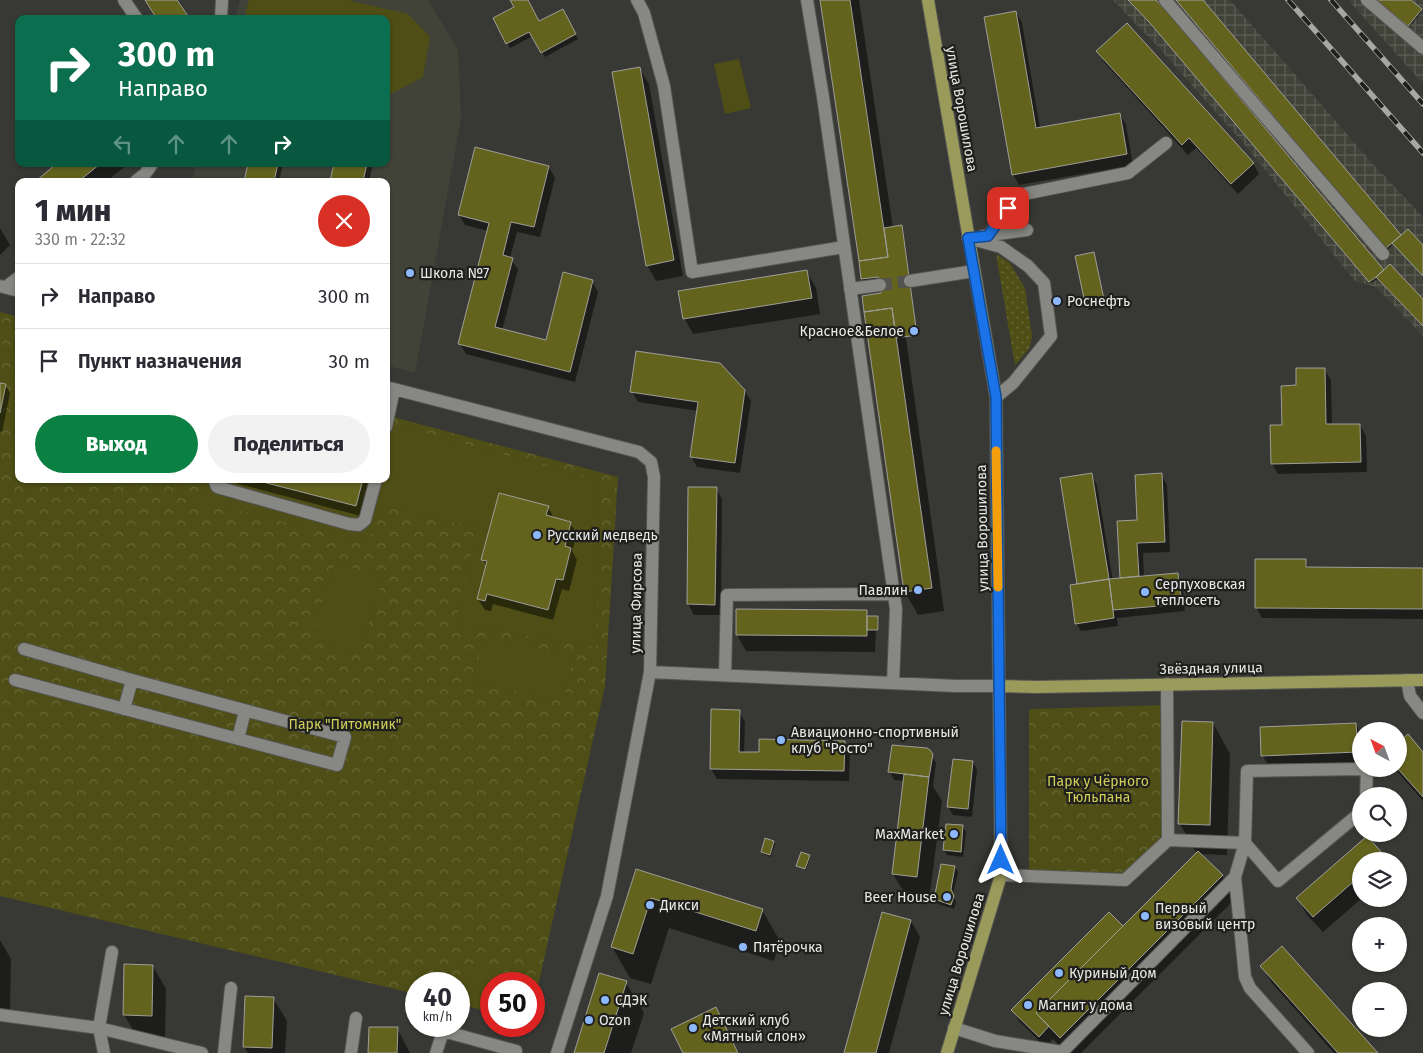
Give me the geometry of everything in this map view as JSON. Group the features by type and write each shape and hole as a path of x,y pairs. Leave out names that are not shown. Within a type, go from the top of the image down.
{"main road":[{"name":"улица Ворошилова","path":"928,0 996,397 1001,875 947,1053"},
{"name":"Звёздная улица","path":"1000,686 1036,687 1423,680"}],"street":[{"path":"124,0 134,15"},
{"path":"221,15 222,0"},
{"path":"637,0 644,13 664,86 692,272 844,247"},
{"path":"807,0 896,609 893,683"},
{"path":"1165,0 1383,254"},
{"path":"1366,0 1423,48"},
{"path":"988,236 1019,195 1128,173 1166,143"},
{"path":"139,178 150,167"},
{"path":"968,238 1027,230"},
{"path":"968,238 1001,247 1028,266 1044,283 1051,336 1013,383 996,397"},
{"path":"910,281 974,270"},
{"path":"3,286 15,279"},
{"path":"850,289 880,285"},
{"path":"3,286 15,290"},
{"name":"улица Фирсова","path":"390,388 639,452 651,462 654,478 650,672 1000,686"},
{"path":"216,483 218,487 358,525 365,520 375,483"},
{"path":"725,675 727,595 893,594"},
{"path":"15,680 337,765 344,737 132,680 24,648"},
{"path":"557,1053 607,896 650,672"},
{"path":"124,710 132,680"},
{"path":"1407,680 1410,696 1423,712"},
{"path":"1167,684 1168,840"},
{"path":"238,739 245,711"},
{"path":"1308,1053 1250,988 1245,977 1235,877 1245,843 1247,771 1352,769"},
{"path":"1001,875 1125,880 1168,840 1245,843 1278,882 1352,820"},
{"path":"954,1028 1014,1049 1062,1053 1235,877"},
{"path":"104,1053 99,1028 112,952"},
{"path":"224,1053 231,988"},
{"path":"0,1015 99,1028 202,1053"},
{"path":"351,1053 356,1018"},
{"path":"436,1053 443,1031 516,1051 516,1053"}],"shaded area":[{"name":"Школа №7","path":"240,0 428,0 458,49 461,119 415,373 390,366 390,178 193,178 195,167 390,167 390,15 236,15"},
{"path":"1113,0 1230,0 1373,164 1423,217 1423,336 1376,287 1355,281 1244,144 1158,47"},
{"path":"1349,0 1423,0 1423,84 1350,2"}],"green space":[{"path":"249,0 348,0 408,14 430,37 423,77 390,94 390,15 245,15"},
{"path":"739,59 751,108 725,114 714,64"},
{"path":"996,254 1010,263 1025,288 1032,336 1030,347 1015,366"},
{"name":"Парк \"Питомник\"","path":"0,312 15,316 15,483 390,483 390,416 618,477 605,686 541,972 480,972 480,1009 470,1007 470,972 405,972 405,991 0,896"},
{"name":"Русский медведь","path":"390,424 600,481 596,647 455,624 477,528 380,505 369,543 200,501 206,483 390,483"},
{"path":"335,562 383,577 359,654 311,639"},
{"path":"483,637 573,655 564,701 474,683"},
{"name":"Парк у Чёрного Тюльпана","path":"1168,705 1168,840 1126,873 1029,870 1029,709"},
{"path":"462,963 503,972 480,972 480,1009 470,1007 470,972 460,972"}],"building":[{"path":"145,0 177,0 187,15 154,15"},
{"path":"510,0 528,0 539,21 563,9 576,34 541,53 529,32 506,44 493,18 514,7"},
{"path":"820,0 850,0 888,257 859,261"},
{"path":"1128,0 1156,0 1384,270 1369,282 1150,23"},
{"path":"1176,0 1203,0 1401,235 1385,249"},
{"path":"1376,0 1411,0 1422,9 1408,26"},
{"path":"1016,11 1036,128 1120,113 1127,154 1012,175 984,17"},
{"path":"1127,23 1254,163 1231,184 1189,138 1182,145 1096,51"},
{"path":"640,67 674,260 646,266 612,72"},
{"path":"475,147 549,166 534,227 511,222 503,255 513,258 495,327 546,340 563,272 593,280 570,372 458,344 489,223 458,215"},
{"path":"52,167 96,167 83,178 40,178"},
{"path":"247,167 277,167 275,178 245,178"},
{"path":"333,167 366,167 364,178 331,178"},
{"path":"902,225 917,335 896,338 892,308 864,312 862,296 881,293 878,277 861,279 859,261 888,257 884,228"},
{"path":"1408,229 1423,245 1423,276 1392,243"},
{"path":"1094,252 1105,304 1086,308 1075,256"},
{"path":"1390,264 1423,299 1423,326 1376,277"},
{"path":"807,270 812,298 683,319 678,291"},
{"path":"892,308 932,588 904,592 864,312"},
{"path":"636,351 720,363 745,390 735,463 690,457 698,402 630,392"},
{"path":"1296,368 1325,368 1326,424 1360,424 1361,462 1271,464 1270,425 1282,425 1281,386 1296,385"},
{"path":"0,383 6,384 0,413"},
{"path":"1092,473 1109,579 1077,584 1060,478"},
{"path":"1162,473 1165,542 1137,543 1139,576 1120,578 1117,521 1137,520 1135,475"},
{"path":"267,483 362,483 356,506"},
{"path":"688,487 717,487 715,605 687,604"},
{"path":"499,493 549,506 546,515 571,522 565,546 571,548 563,580 556,579 548,610 487,594 485,601 477,599 487,561 481,560"},
{"path":"1255,559 1306,559 1306,567 1423,568 1423,609 1255,608"},
{"name":"Серпуховская теплосеть","path":"1178,573 1182,604 1113,610 1109,579"},
{"path":"1109,579 1114,618 1075,624 1070,585"},
{"path":"736,609 867,610 867,636 736,635"},
{"path":"867,616 878,616 878,630 867,630"},
{"name":"Авиационно-спортивный клуб \"Росто\"","path":"711,709 740,710 739,752 759,752 759,739 845,741 844,771 710,769"},
{"path":"1182,721 1213,722 1210,825 1178,824"},
{"path":"1352,723 1352,752 1261,756 1260,727"},
{"path":"1408,734 1423,752 1423,797 1406,778 1408,778"},
{"path":"892,745 927,748 930,750 933,754 929,777 888,772"},
{"path":"953,759 973,761 968,809 947,807"},
{"path":"904,774 929,777 917,877 892,874"},
{"path":"946,824 963,825 961,852 943,850"},
{"path":"765,838 774,841 770,855 761,852"},
{"path":"1360,842 1372,842 1381,852 1352,852 1352,883 1313,917 1296,898"},
{"path":"1198,851 1223,875 1060,1038 1036,1013"},
{"path":"801,852 810,855 805,869 796,866"},
{"path":"941,864 955,866 951,889 954,896 951,905 934,899"},
{"path":"636,869 763,909 756,931 651,898 633,954 611,947"},
{"path":"882,912 911,920 876,1053 844,1053"},
{"path":"1109,912 1123,926 1036,1013 1049,1026 1039,1037 1011,1010"},
{"path":"1282,946 1352,1024 1352,1037 1364,1037 1378,1053 1338,1053 1260,966"},
{"path":"124,964 153,965 152,1016 123,1015"},
{"path":"599,973 627,981 604,1053 574,1053"},
{"path":"245,996 274,997 272,1048 243,1047"},
{"path":"716,1007 738,1053 683,1053 671,1029"},
{"path":"369,1027 398,1027 397,1053 368,1053"}],"tunnel":[{"path":"880,285 910,281"}],"railway":[{"path":"1288,0 1423,153"},
{"path":"1331,0 1423,104"}],"slow traffic":[{"path":"996,451 998,587"}],"place":[{"name":"Школа №7","path":"410,273"},
{"name":"Роснефть","path":"1057,301"},
{"name":"Красное&Белое","path":"914,331"},
{"name":"Русский медведь","path":"537,535"},
{"name":"Павлин","path":"918,590"},
{"name":"Серпуховская теплосеть","path":"1145,592"},
{"name":"Авиационно-спортивный клуб \"Росто\"","path":"781,740"},
{"name":"MaxMarket","path":"954,834"},
{"name":"Beer House","path":"947,897"},
{"name":"Дикси","path":"650,905"},
{"name":"Первый визовый центр","path":"1145,916"},
{"name":"Пятёрочка","path":"743,947"},
{"name":"Куриный дом","path":"1059,973"},
{"name":"СДЭК","path":"605,1000"},
{"name":"Магнит у дома","path":"1028,1005"},
{"name":"Ozon","path":"589,1020"},
{"name":"Детский клуб «Мятный слон»","path":"693,1028"}],"route":[{"path":"1001,860 996,397 968,238 988,236 1008,208"}]}
